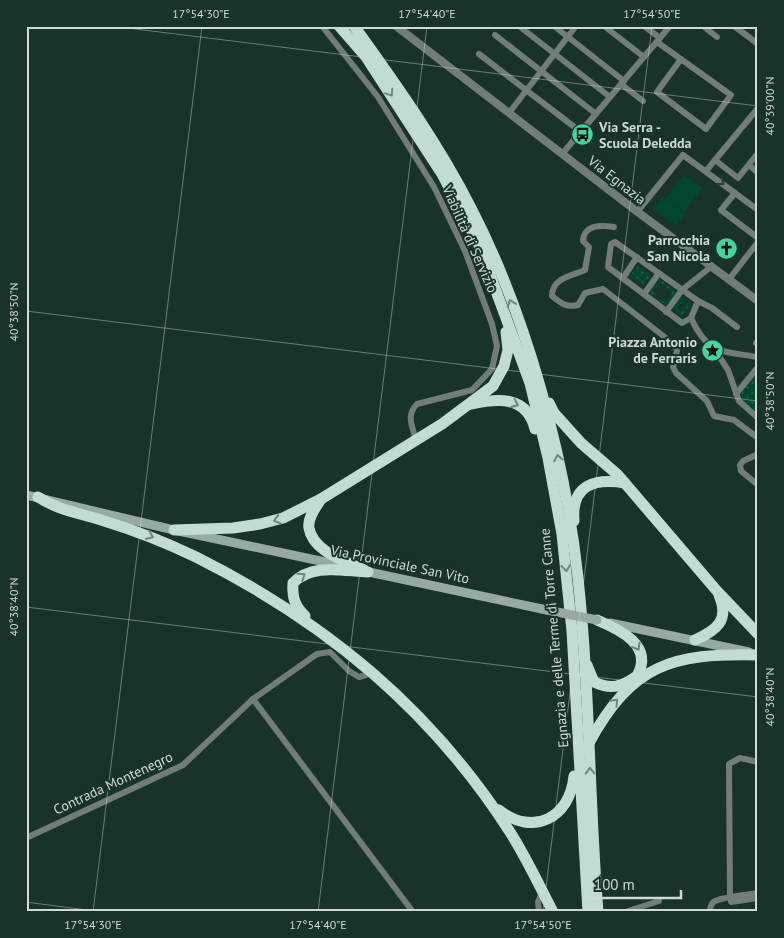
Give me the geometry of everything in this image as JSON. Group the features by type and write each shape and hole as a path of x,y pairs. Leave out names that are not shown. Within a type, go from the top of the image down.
{"highway":[{"name":"Egnazia e delle Terme di Torre Canne","path":"340,26 366,57 442,174 479,245 530,384 555,494 564,551 575,685 588,912"},
{"name":"Egnazia e delle Terme di Torre Canne","path":"354,26 396,86 471,208 502,278 528,348 557,452 578,575 589,743 590,820 598,912"},
{"path":"174,530 233,528 283,518 321,499 416,440 493,386 504,366 508,350 505,320"},
{"path":"528,348 554,413 581,443 618,475 718,591 758,634"},
{"path":"468,405 494,399 510,400 523,408 533,421 550,488 555,494"},
{"path":"578,575 573,512 581,489 594,482 609,480 625,484"},
{"path":"38,497 53,507 145,534 196,557 268,597 317,628 371,670 428,726 469,774 516,843 553,912"},
{"path":"321,499 310,518 308,528 314,539 322,549 368,572"},
{"path":"317,628 297,608 292,596 292,583 313,569 368,572"},
{"path":"695,640 710,634 721,623 724,607 718,591"},
{"path":"582,635 587,665 594,682 616,688 637,676 642,661 636,643 614,627 598,620"},
{"path":"589,743 612,706 634,683 660,665 714,654 758,654"},
{"path":"516,843 521,829 527,824 546,820 562,808 573,790 576,760 572,692 575,685"},
{"path":"489,803 508,818 527,824"}],"main road":[{"name":"Via Provinciale San Vito","path":"26,495 174,530 758,654"}],"street":[{"name":"Viabilità di Servizio","path":"322,26 378,97 434,187 465,251 492,324 497,346 492,368 472,390 417,404 411,410 410,420 416,440"},
{"name":"Via Egnazia","path":"396,26 637,212 730,278 758,301"},
{"path":"519,26 610,97"},
{"path":"554,26 643,101"},
{"path":"509,113 576,26"},
{"path":"604,26 644,57"},
{"path":"644,26 681,59 731,95 706,129 657,92 681,59"},
{"path":"562,154 670,26"},
{"path":"703,26 717,37"},
{"path":"734,26 758,44"},
{"path":"495,35 596,114"},
{"path":"479,54 581,132"},
{"path":"706,171 757,110"},
{"path":"715,160 738,178 758,153"},
{"path":"637,212 683,155 758,210"},
{"path":"749,165 758,173"},
{"path":"735,193 722,210 758,238"},
{"path":"614,227 602,225 590,228 583,236 583,241 590,247 585,270 559,280 552,291 552,296 570,307 578,305 585,293 603,289 675,345 676,351 673,367 676,373 707,401 714,416 734,420 758,438"},
{"path":"698,302 691,318 682,323 608,266 611,244 615,242 698,302 712,308 737,327"},
{"path":"730,278 758,242"},
{"path":"623,278 637,257"},
{"path":"666,312 682,290 712,266"},
{"path":"644,294 659,273"},
{"path":"691,318 699,335 715,350 732,379 739,402 758,418"},
{"path":"715,350 758,356"},
{"path":"736,394 758,367"},
{"path":"758,454 742,461 740,465 741,471 758,485"},
{"name":"Contrada Montenegro","path":"26,838 184,765 253,699 317,654 330,652 355,675 363,677 371,670"},
{"path":"253,699 413,912"},
{"path":"758,762 740,758 729,764 730,902 758,898"},
{"path":"539,912 538,902 542,892"},
{"path":"710,912 711,904 714,901 758,893"},
{"path":"625,912 659,901"}],"green space":[{"path":"684,175 702,188 684,212 666,199"},
{"path":"662,197 685,214 676,226 653,208"},
{"path":"637,266 651,275 643,285 630,276"},
{"path":"659,279 677,292 667,305 659,301 661,298 667,301 672,292 661,283 653,291 657,296 655,298 650,294 650,290"},
{"path":"681,296 685,298 677,308 680,311 688,300 691,304 681,317 672,308"},
{"path":"758,372 758,413 742,399 742,393"}],"place":[{"name":"Via Serra - Scuola Deledda","path":"583,135"},
{"name":"Parrocchia San Nicola","path":"726,248"},
{"name":"Piazza Antonio de Ferraris","path":"713,350"}]}
